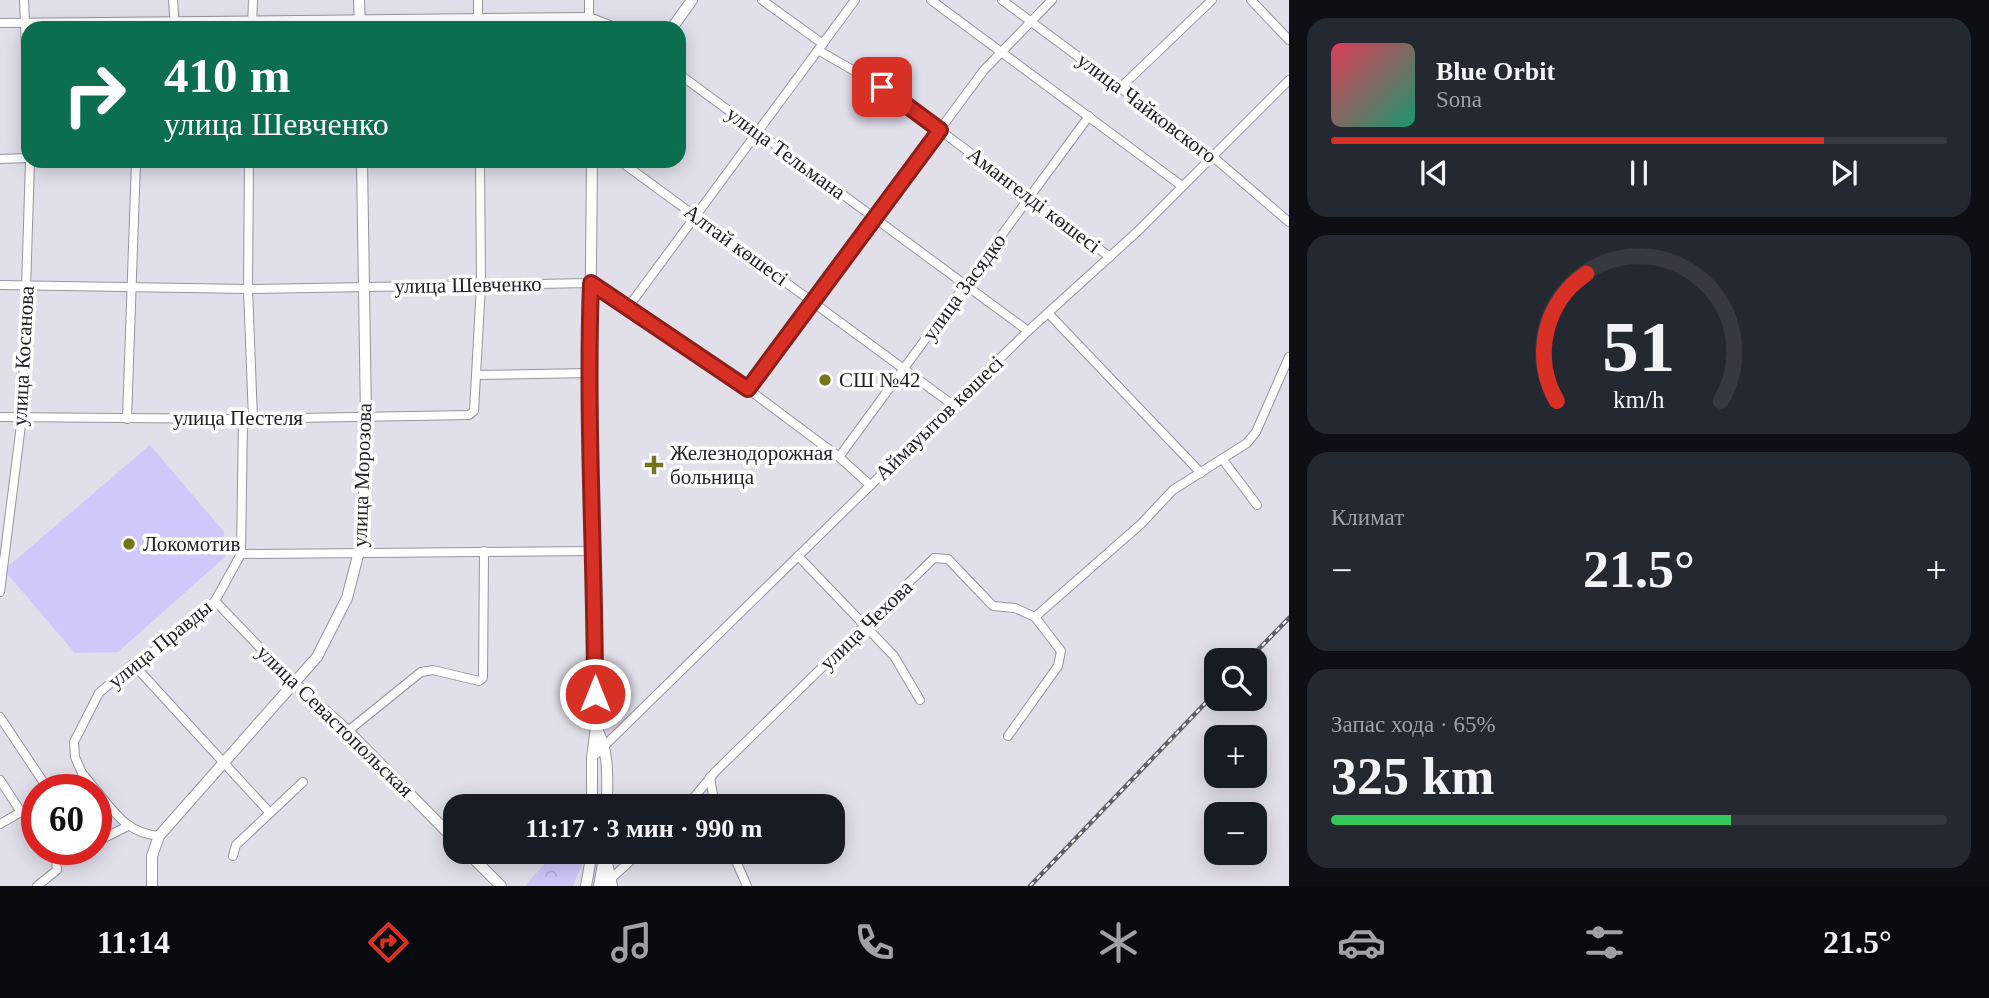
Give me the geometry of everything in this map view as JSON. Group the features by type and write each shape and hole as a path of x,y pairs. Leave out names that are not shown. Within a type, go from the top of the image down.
{"main road":[{"path":"359,0 360,21"},
{"path":"677,21 692,0"},
{"name":"улица Морозова","path":"152,886 152,856 159,836 317,657 335,628 361,552 366,417 362,168"},
{"path":"592,168 589,461 594,551 596,727 592,758 592,794"},
{"name":"улица Севастопольская","path":"295,684 348,731 443,828"},
{"path":"596,727 606,744 607,794"},
{"path":"479,864 501,886"},
{"path":"586,886 590,864"},
{"path":"605,864 606,884"}],"street":[{"path":"24,0 25,21"},
{"path":"173,0 175,21"},
{"path":"252,21 253,0"},
{"path":"478,0 478,18"},
{"path":"589,0 589,18"},
{"name":"Амангелді көшесі","path":"762,0 821,47 882,87 1110,257"},
{"path":"628,306 855,0"},
{"path":"931,0 1182,186"},
{"name":"улица Чайковского","path":"1002,0 1212,156 1289,222"},
{"path":"748,389 984,70 1052,0"},
{"path":"1121,87 1212,0"},
{"path":"1251,0 1289,40"},
{"path":"419,21 478,18 589,18 597,21"},
{"path":"0,23 21,23"},
{"name":"улица Тельмана","path":"686,79 1028,331"},
{"name":"Аймауытов көшесі","path":"592,758 1289,80"},
{"name":"улица Засядко","path":"839,457 1089,117"},
{"path":"0,159 21,160"},
{"name":"улица Косанова","path":"0,592 22,417 29,168"},
{"path":"127,419 136,168"},
{"path":"249,168 248,289 253,419"},
{"path":"480,168 481,285 476,375 589,373"},
{"name":"Алтай көшесі","path":"630,168 953,405"},
{"path":"591,283 748,389 839,457 870,485"},
{"name":"улица Шевченко","path":"0,285 248,289 591,283"},
{"path":"1048,313 1201,473"},
{"path":"1008,736 1062,660 1062,651 1035,617 1141,524 1173,490 1223,460 1256,432 1289,357"},
{"name":"улица Пестеля","path":"0,417 462,417 474,411 476,375"},
{"name":"улица Правды","path":"83,774 75,757 74,742 99,693 133,664 162,648 215,601 241,554 243,419"},
{"path":"1223,460 1257,505"},
{"path":"348,731 421,672 433,670 479,681 483,678 484,551"},
{"path":"241,554 594,551"},
{"path":"798,556 894,656 920,700"},
{"name":"улица Чехова","path":"696,794 710,777 934,558 948,559 993,606 1015,608 1035,617"},
{"name":"улица Севастопольская","path":"215,601 295,684"},
{"path":"133,664 270,813"},
{"path":"0,717 38,774"},
{"path":"710,777 713,794"},
{"path":"0,780 21,812 0,824"},
{"path":"233,856 236,845 303,782"},
{"path":"112,809 127,827 143,835 159,836"},
{"path":"112,834 127,827"},
{"path":"606,884 627,864"},
{"path":"737,864 747,886"},
{"path":"37,886 57,870 57,865"}],"green space":[{"name":"Локомотив","path":"150,445 224,532 226,556 118,652 75,653 4,570"},
{"path":"544,864 582,864 573,886 525,886"}],"railway":[{"path":"1260,648 1289,618"},
{"path":"1030,886 1204,705"}],"place":[{"name":"СШ №42","path":"825,380"},
{"name":"Железнодорожная больница","path":"654,465"},
{"name":"Локомотив","path":"129,544"}],"route":[{"path":"595,694 594,551 589,461 591,283 748,389 940,130 882,87"}]}
